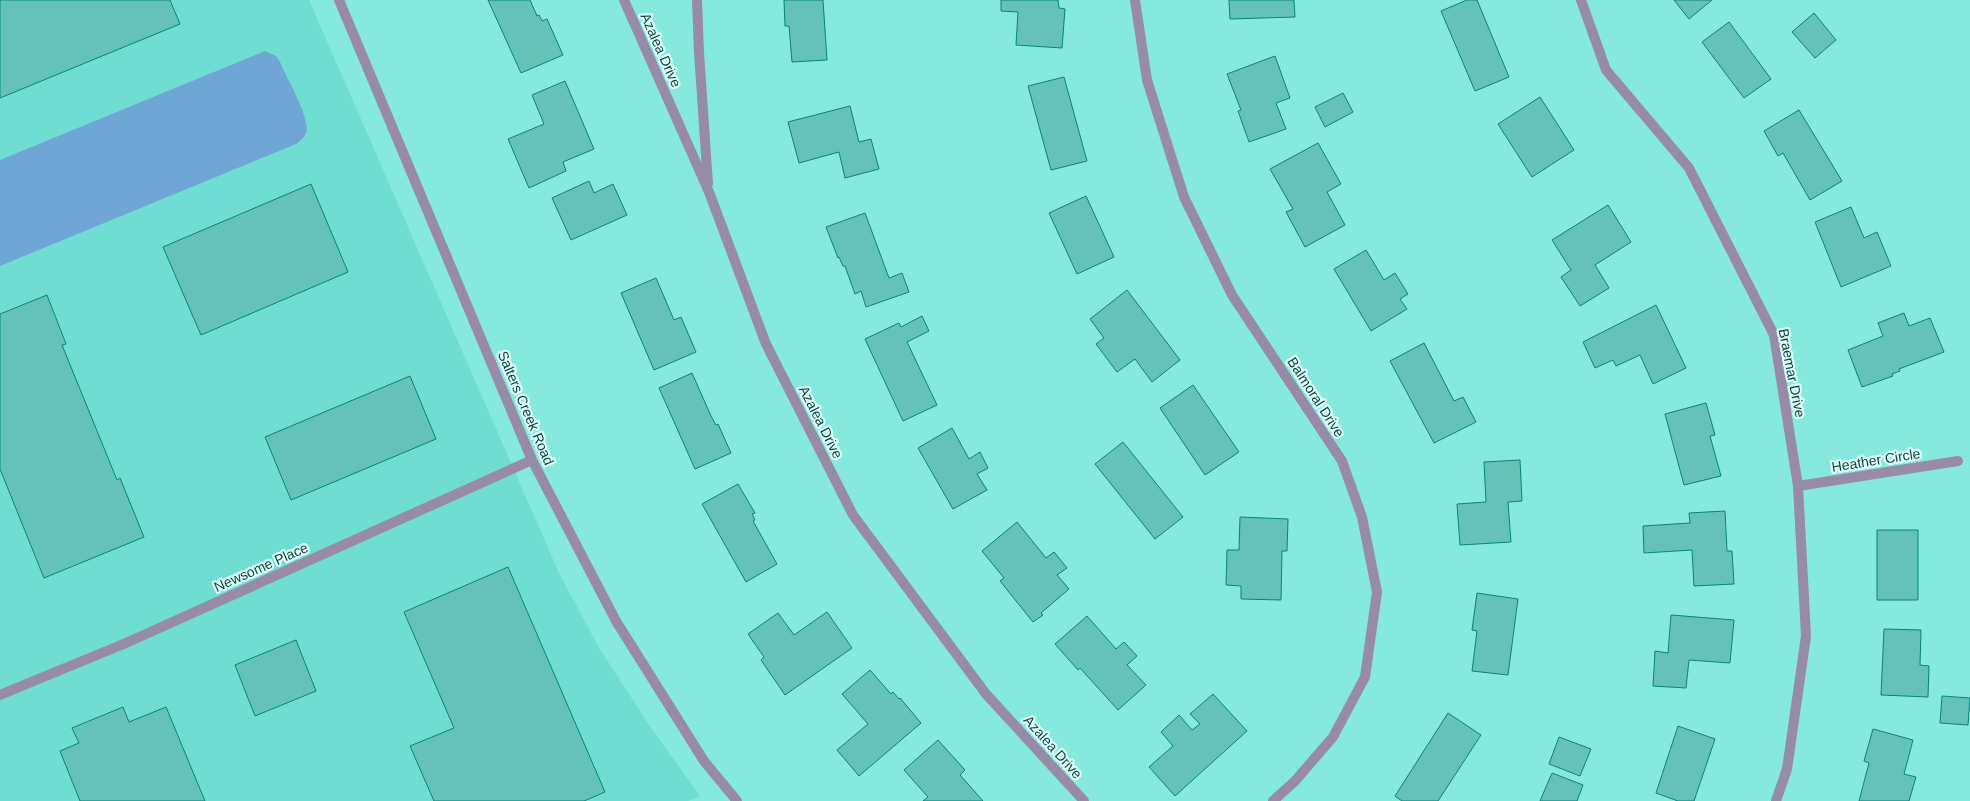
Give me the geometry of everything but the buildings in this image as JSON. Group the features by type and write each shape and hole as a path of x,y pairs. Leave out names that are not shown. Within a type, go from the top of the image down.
{"street":[{"name":"Salters Creek Road","path":"339,0 532,460 616,621 704,761 737,801"},
{"name":"Azalea Drive","path":"624,0 708,192 766,344 852,515 986,694 1084,801"},
{"path":"697,0 698,52 708,192"},
{"name":"Balmoral Drive","path":"1134,0 1147,80 1184,197 1232,295 1342,461 1362,517 1377,592 1365,677 1333,737 1295,781 1273,801"},
{"name":"Braemar Drive","path":"1581,0 1606,70 1688,168 1774,335 1798,486 1806,636 1788,769 1776,801"},
{"name":"Newsome Place","path":"0,695 126,643 532,460"},
{"name":"Heather Circle","path":"1798,486 1958,461"}],"shaded area":[{"path":"0,0 309,0 559,573 598,646 649,725 700,796 688,801 0,801"},
{"path":"265,51 276,56 280,62 302,108 307,126 305,135 299,142 0,266 0,160"}]}
